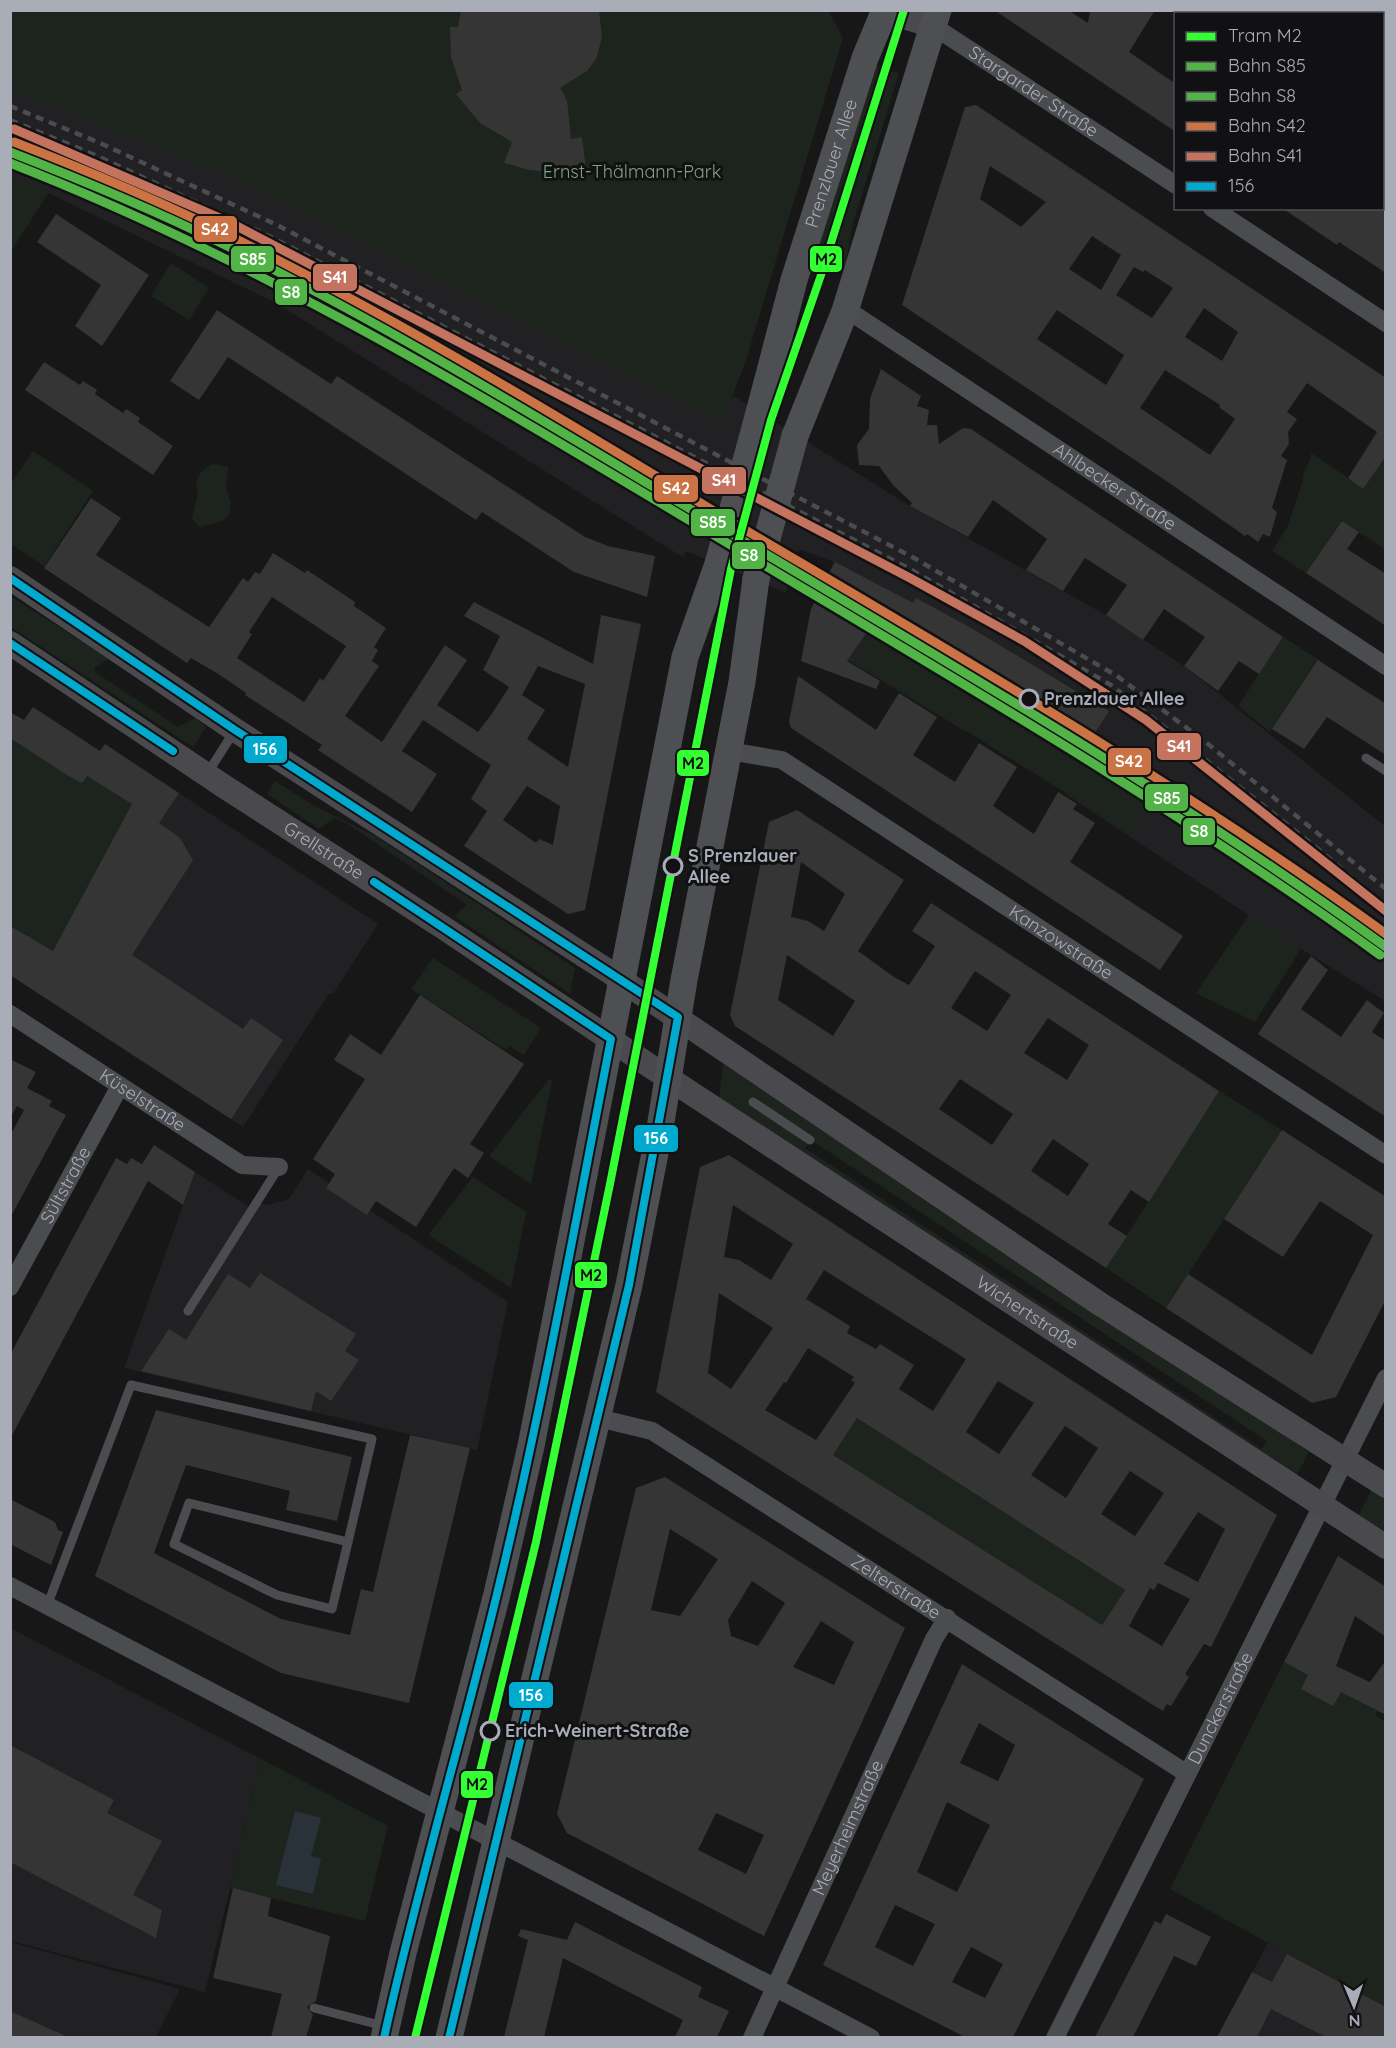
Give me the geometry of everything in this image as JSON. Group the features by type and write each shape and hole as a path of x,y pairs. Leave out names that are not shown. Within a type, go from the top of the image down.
{"main road":[{"name":"Prenzlauer Allee","path":"385,2032 497,1594 531,1446 685,657 718,564 794,280 865,58 885,11"},
{"path":"449,2037 498,1841 629,1285 744,668 756,579 795,436 845,311 936,18"}],"street":[{"name":"Stargarder Straße","path":"885,11 936,18 1174,183"},
{"path":"1215,210 1386,323"},
{"name":"Ahlbecker Straße","path":"845,311 858,316 1386,666"},
{"path":"10,578 235,730 678,1017 1100,1304 1386,1486"},
{"name":"Grellstraße","path":"10,643 668,1078"},
{"name":"Kanzowstraße","path":"729,751 782,760 1386,1155"},
{"name":"Küselstraße","path":"10,1014 242,1165 279,1167"},
{"name":"Wichertstraße","path":"668,1078 1386,1547"},
{"name":"Sültstraße","path":"10,1287 120,1086"},
{"name":"Dunckerstraße","path":"1055,2037 1386,1377"},
{"name":"Zelterstraße","path":"598,1418 652,1431 1186,1773"},
{"path":"10,1586 871,2037"},
{"name":"Meyerheimstraße","path":"752,2037 934,1639 947,1618"}],"lane":[{"path":"207,774 235,730"},
{"path":"1366,758 1386,771"},
{"path":"753,1102 810,1140"},
{"path":"189,1311 279,1167"},
{"path":"47,1606 131,1385 372,1438 348,1542 332,1609 277,1595 174,1544 189,1503 348,1542"},
{"path":"314,2007 385,2032"}],"shaded area":[{"path":"10,38 727,404 734,396 910,506 1106,615 1184,666 1385,826 1385,1001 1274,932 1067,795 1060,760 1042,748 963,730 806,635 811,609 834,562 799,549 786,593 686,551 684,558 276,303 11,175"},
{"path":"141,768 378,924 333,994 329,993 243,1127 23,983"},
{"path":"308,1169 508,1302 477,1450 124,1368 195,1172 249,1207 253,1201 267,1205 289,1199"},
{"path":"10,1628 261,1759 205,1992 11,1941"},
{"path":"295,1811 321,1818 311,1856 321,1859 313,1894 276,1885"},
{"path":"10,1942 180,1989 156,2037 11,2037"},
{"path":"1268,1943 1385,2007 1385,2037 1217,2038"}],"green space":[{"name":"Ernst-Thälmann-Park","path":"828,10 843,38 746,360 722,424 224,175 11,89 10,11"},
{"path":"874,63 883,69 899,73 852,227 845,271 812,258"},
{"path":"11,175 49,192 11,251"},
{"path":"171,263 209,288 189,320 151,296"},
{"path":"33,451 93,491 44,566 11,544 11,484"},
{"path":"1311,453 1363,488 1385,456 1385,549 1342,521 1306,573 1272,551 1287,528"},
{"path":"213,464 228,467 226,488 231,504 230,513 223,521 200,527 192,519 198,493 196,483 201,472"},
{"path":"10,596 109,659 94,668 96,673 178,727 195,718 206,727 193,747 11,627"},
{"path":"870,630 1151,803 1132,834 853,661"},
{"path":"1283,637 1319,660 1270,732 1238,706"},
{"path":"14,738 67,775 87,776 132,804 53,951 11,929 13,926 10,924 10,743"},
{"path":"275,781 313,805 377,837 575,968 570,994 454,916 467,905 348,824 334,818 319,829 267,794"},
{"path":"1249,915 1301,949 1255,1022 1196,993"},
{"path":"433,958 541,1028 524,1055 509,1046 506,1050 411,989"},
{"path":"723,1063 1309,1452 1295,1478 719,1100","holes":["811,1140 1267,1441 1262,1449 805,1148"]},
{"path":"549,1079 552,1081 531,1184 489,1156"},
{"path":"1219,1091 1282,1130 1166,1308 1106,1268"},
{"path":"473,1177 526,1212 511,1288 428,1235"},
{"path":"857,1418 1125,1590 1102,1625 833,1455"},
{"path":"1372,1489 1385,1498 1385,1538 1357,1519"},
{"path":"1284,1662 1378,1711 1375,1715 1386,1722 1385,2007 1170,1889"},
{"path":"261,1759 388,1826 365,1921 230,1888"}],"building":[{"path":"461,10 599,10 602,38 596,59 587,71 560,88 567,100 571,139 582,137 586,169 550,172 529,170 504,163 512,142 480,123 456,94 462,90 451,57 450,27 458,27"},
{"path":"994,10 1068,10 1088,23 1090,10 1155,10 1129,52 1174,83 1174,131"},
{"path":"976,105 1386,378 1386,456 1363,489 1348,478 1377,432 1307,383 1287,412 1297,419 1288,432 1289,444 1281,456 1287,460 1272,508 1277,512 1270,537 1263,534 1258,542 1247,534 1245,536 902,305 965,107","holes":["990,166 1046,202 1021,227 980,199","1092,236 1121,255 1101,290 1069,269","1134,267 1143,272 1145,270 1173,288 1152,318 1116,295","1204,308 1238,332 1222,361 1185,337","1057,310 1124,355 1106,385 1037,339","1165,370 1220,405 1219,407 1235,419 1210,455 1140,408"]},
{"path":"1386,208 1386,273 1339,242 1337,245 1285,210 1384,210"},
{"path":"56,214 149,275 102,346 75,326 101,285 37,242"},
{"path":"217,310 331,384 337,376 585,537 608,546 655,556 647,597 574,572 482,512 476,520 228,357 199,400 170,381"},
{"path":"44,362 80,385 83,381 97,390 95,394 123,413 126,409 140,418 138,422 173,446 153,475 25,390"},
{"path":"881,369 921,396 917,406 929,410 927,425 937,425 939,444 963,428 971,429 1283,637 1259,674 1239,661 1218,691 1184,666 1205,637 1164,609 1143,640 1106,615 1127,585 1085,558 1063,591 1026,570 1047,539 993,500 968,537 910,506 912,503 893,485 879,466 859,465 857,445 869,429 870,399"},
{"path":"91,498 121,518 96,555 209,627 243,578 248,582 255,572 260,574 273,553 305,573 307,570 355,602 354,606 386,628 374,647 378,650 372,661 379,666 345,716 382,742 445,645 467,660 437,705 478,732 491,715 509,687 483,670 500,636 464,616 474,602 593,664 601,615 641,624 585,910 568,914 464,846 487,811 471,799 491,765 423,720 402,751 437,774 412,812 318,750 322,745 245,695 246,693 220,675 191,658 187,663 44,568","holes":["272,597 346,646 323,681 320,678 304,702 237,658 252,634 249,632","538,666 585,684 568,767 527,739 545,710 522,695","527,786 560,806 553,845 539,839 536,843 503,820"]},
{"path":"1342,521 1359,532 1347,549 1386,574 1386,626 1306,573"},
{"path":"835,562 913,603 916,598 971,628 1109,711 1089,742 878,616 847,661 880,681 876,689 801,661 811,609"},
{"path":"1318,660 1386,704 1386,755 1327,717 1304,749 1272,729"},
{"path":"798,676 876,730 899,693 937,717 913,755 955,782 979,743 1017,767 993,806 1034,834 1058,792 1077,804 1073,809 1095,823 1070,862 1183,936 1160,970 791,728 789,722"},
{"path":"33,707 100,751 105,744 179,793 159,823 180,838 193,860 132,955 243,1029 251,1018 283,1040 231,1119 10,975 10,926 53,951 132,804 87,776 82,783 67,775 10,738 10,712 24,720"},
{"path":"797,810 904,880 858,951 894,977 909,985 935,946 912,931 931,903 1219,1091 1149,1202 1131,1190 1108,1224 1127,1236 1106,1268 735,1026 730,1015 769,822","holes":["801,862 845,894 824,931 808,921 791,917","787,955 855,1001 833,1036 778,1000","975,971 1011,995 987,1031 951,1008","1048,1018 1089,1045 1067,1080 1024,1053","960,1079 1013,1114 992,1145 939,1109","1053,1139 1089,1164 1068,1196 1031,1171"]},
{"path":"1311,956 1328,970 1301,1009 1341,1037 1367,1000 1384,1013 1372,1032 1386,1041 1386,1117 1258,1034"},
{"path":"420,995 524,1064 470,1144 484,1153 468,1178 454,1168 416,1227 376,1201 367,1215 326,1188 335,1174 313,1159 365,1079 334,1060 350,1034 381,1055"},
{"path":"10,1059 36,1072 27,1088 52,1101 49,1106 66,1115 10,1218 10,1136 24,1110 17,1106 10,1118"},
{"path":"1282,1130 1386,1197 1386,1299 1336,1397 1312,1403 1166,1308 1188,1274 1312,1355 1373,1235 1320,1201 1283,1257 1224,1219"},
{"path":"154,1145 195,1172 183,1205 148,1181 10,1439 10,1355 116,1158 127,1164 131,1158 142,1164"},
{"path":"729,1155 1277,1515 1211,1647 1204,1644 1185,1674 1189,1677 1171,1706 1167,1704 1163,1711 1153,1705 656,1392 700,1167","holes":["733,1205 793,1244 771,1280 739,1260 724,1257","824,1270 966,1359 933,1411 899,1389 914,1365 880,1344 876,1349 847,1333 850,1326 806,1299","719,1293 773,1328 731,1389 708,1373","808,1348 854,1377 851,1380 855,1383 816,1440 765,1410 784,1382 786,1383","998,1381 1034,1403 999,1454 966,1432","857,1418 1125,1590 1102,1625 833,1455","1065,1426 1098,1448 1066,1498 1031,1475","1130,1471 1164,1493 1135,1536 1101,1514","1198,1512 1225,1529 1198,1582 1164,1564","1158,1583 1190,1599 1162,1646 1129,1626 1150,1588 1154,1590"]},
{"path":"260,1273 356,1334 345,1351 359,1360 331,1401 316,1391 311,1411 141,1371 169,1329 186,1340 228,1274 250,1288"},
{"path":"156,1410 352,1457 337,1521 286,1510 290,1491 186,1465 154,1553 281,1619 350,1635 361,1589 373,1592 410,1435 470,1448 409,1703 281,1673 95,1576"},
{"path":"665,1477 905,1628 764,1936 567,1833 557,1814 636,1488","holes":["670,1529 718,1559 680,1616 651,1610","752,1581 785,1603 758,1646 731,1636 728,1620","821,1621 854,1642 834,1685 793,1667","716,1813 764,1835 746,1874 698,1850"]},
{"path":"10,1499 55,1522 58,1530 63,1532 51,1565 10,1544"},
{"path":"1338,1556 1386,1587 1386,1637 1355,1616 1336,1666 1370,1682 1386,1660 1386,1715 1341,1692 1333,1706 1301,1689 1308,1675 1284,1662"},
{"path":"962,1664 1144,1779 1013,2037 965,2037 823,1965","holes":["979,1723 1015,1745 998,1781 960,1763","947,1802 990,1825 957,1892 917,1872","895,1905 935,1924 913,1966 875,1947","971,1947 1003,1964 985,1998 952,1982"]},
{"path":"10,1745 114,1800 107,1813 162,1841 133,1895 162,1910 156,1938 10,1862"},
{"path":"233,1888 271,1898 268,1916 330,1936 316,2001 307,2007 313,2015 306,2037 271,2037 282,1994 213,1978"},
{"path":"1166,1914 1211,1937 1196,1966 1174,1956 1133,2037 1095,2037 1155,1921 1161,1924"},
{"path":"575,1922 702,1987 698,1997 729,2011 717,2037 675,2037 683,2020 563,1958 544,2037 504,2037 528,1940 518,1936 521,1929 567,1940"},
{"path":"1287,1954 1386,2007 1386,2037 1326,2037 1271,2009 1257,2037 1217,2037 1252,1972 1272,1982"},
{"path":"10,2011 68,2037 10,2037"}],"railway":[{"path":"10,106 100,143 277,225 914,558 1117,676 1203,740 1386,889"},
{"path":"10,120 95,155 271,237 908,568 1111,685 1318,849 1386,906"}],"tram line":[{"name":"M2","path":"415,2038 536,1542 610,1184 731,569 771,420 821,275 904,10"}],"rail line":[{"name":"S41","path":"14,129 231,223 910,578 1024,641 1146,720 1386,911"},
{"name":"S42","path":"14,142 68,163 226,234 360,304 492,378 1074,726 1232,827 1386,934"},
{"name":"S85","path":"10,152 171,219 290,278 422,350 1070,737 1229,839 1386,947"},
{"name":"S8","path":"10,163 106,203 199,246 290,292 469,390 1062,744 1223,846 1380,955"}],"transit line":[{"name":"156","path":"10,578 235,730 678,1017 629,1285 449,2038"},
{"name":"156","path":"10,643 173,751"},
{"name":"156","path":"374,882 611,1039 529,1456 483,1649 384,2038"}],"place":[{"name":"Prenzlauer Allee","path":"1029,699"},
{"name":"S Prenzlauer Allee","path":"673,866"},
{"name":"Erich-Weinert-Straße","path":"490,1731"}]}
